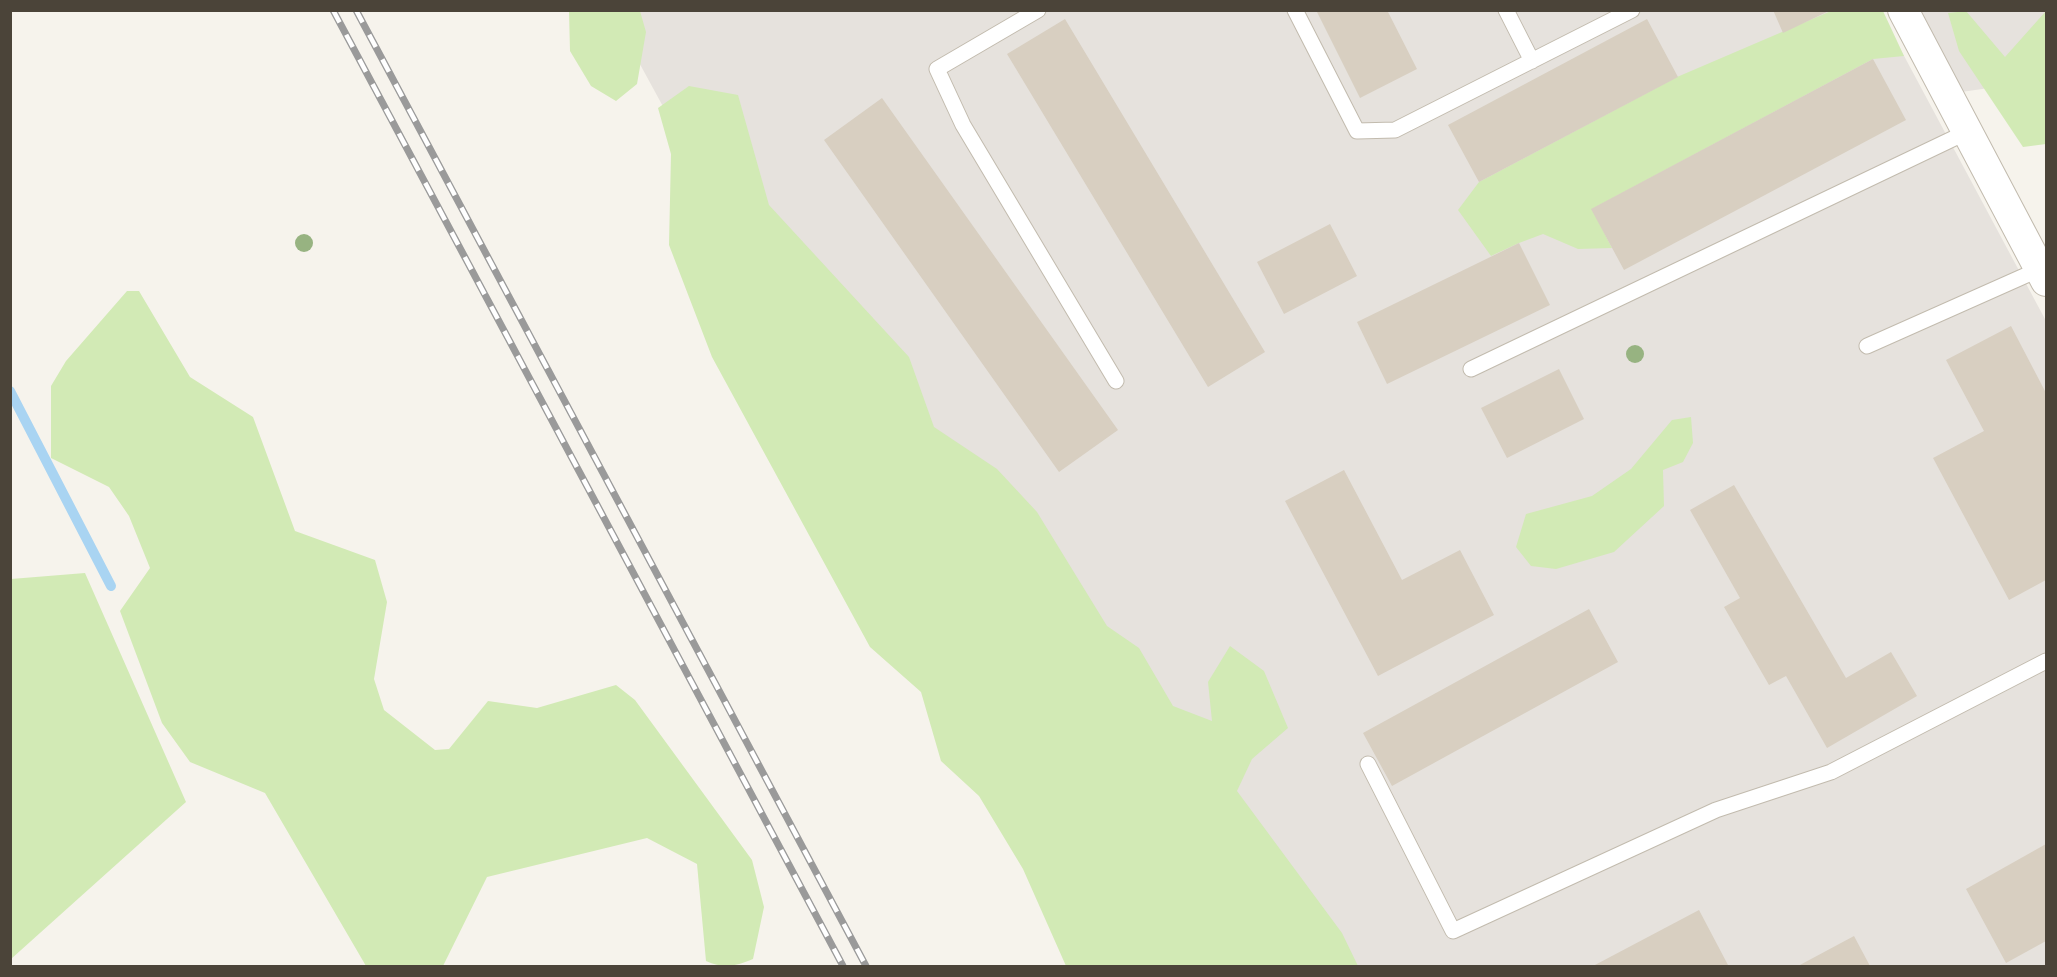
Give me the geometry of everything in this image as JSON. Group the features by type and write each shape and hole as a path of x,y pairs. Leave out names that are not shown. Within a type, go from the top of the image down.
{"street":[{"path":"1903,10 2043,275"}],"lane":[{"path":"1038,10 938,69 963,125 1116,381"},
{"path":"1295,10 1357,131 1395,129 1632,10"},
{"path":"1506,10 1532,61"},
{"path":"1471,369 1967,132"},
{"path":"1867,346 2043,275"},
{"path":"1368,764 1453,931 1716,810 1831,772 2046,661"}],"shaded area":[{"path":"611,11 1880,11 2046,321 2046,966 1131,966"},
{"path":"1918,11 2046,11 2046,37 2018,84 1961,92"}],"green space":[{"path":"569,11 640,11 646,32 637,84 616,101 591,86 570,51"},
{"path":"1831,11 1883,11 1904,56 1873,59 1592,209 1612,248 1578,249 1543,234 1491,256 1458,210 1479,182 1677,77"},
{"path":"1966,11 2005,57 2046,11 2046,144 2023,147 1959,51 1948,13"},
{"path":"689,86 738,95 769,205 909,357 934,427 997,469 1037,512 1107,626 1139,648 1173,706 1212,721 1208,682 1230,646 1264,671 1288,728 1252,759 1237,791 1342,933 1358,966 1066,966 1023,869 979,796 941,761 921,692 870,647 712,357 669,245 671,154 658,108"},
{"path":"127,291 139,291 190,377 253,417 295,531 375,560 387,602 374,679 384,710 435,750 449,749 488,701 537,708 616,685 635,700 752,860 764,907 753,959 730,966 706,961 697,864 647,838 487,877 443,966 366,966 265,793 190,762 162,723 120,611 150,568 129,516 109,487 51,458 51,386 66,361"},
{"path":"1691,417 1693,443 1683,462 1663,470 1664,506 1614,552 1556,569 1531,566 1516,547 1526,514 1592,496 1631,469 1672,420"},
{"path":"85,573 186,802 11,959 11,579"}],"building":[{"path":"1316,10 1387,10 1417,69 1360,98"},
{"path":"1773,10 1831,10 1783,33"},
{"path":"1065,19 1265,352 1208,387 1007,54"},
{"path":"1647,19 1678,77 1479,182 1448,125"},
{"path":"1873,59 1906,120 1624,270 1591,209"},
{"path":"882,98 1118,430 1059,472 824,140"},
{"path":"1330,224 1357,276 1284,314 1257,262"},
{"path":"1519,243 1550,305 1387,384 1357,322"},
{"path":"2011,326 2046,393 2046,580 2009,600 1933,458 1984,431 1946,360"},
{"path":"1559,369 1584,419 1507,458 1481,408"},
{"path":"1344,470 1402,580 1460,550 1494,615 1378,676 1285,501"},
{"path":"1734,485 1846,678 1891,652 1917,696 1827,748 1786,676 1769,685 1724,607 1740,598 1690,510"},
{"path":"1589,609 1618,662 1392,786 1363,733"},
{"path":"2046,844 2046,941 2006,963 1966,889"},
{"path":"1699,910 1728,965 1593,966"},
{"path":"1854,936 1870,966 1798,966"}],"waterway":[{"path":"10,391 111,586"}],"railway":[{"path":"333,10 843,966"},
{"path":"356,10 866,966"}]}
